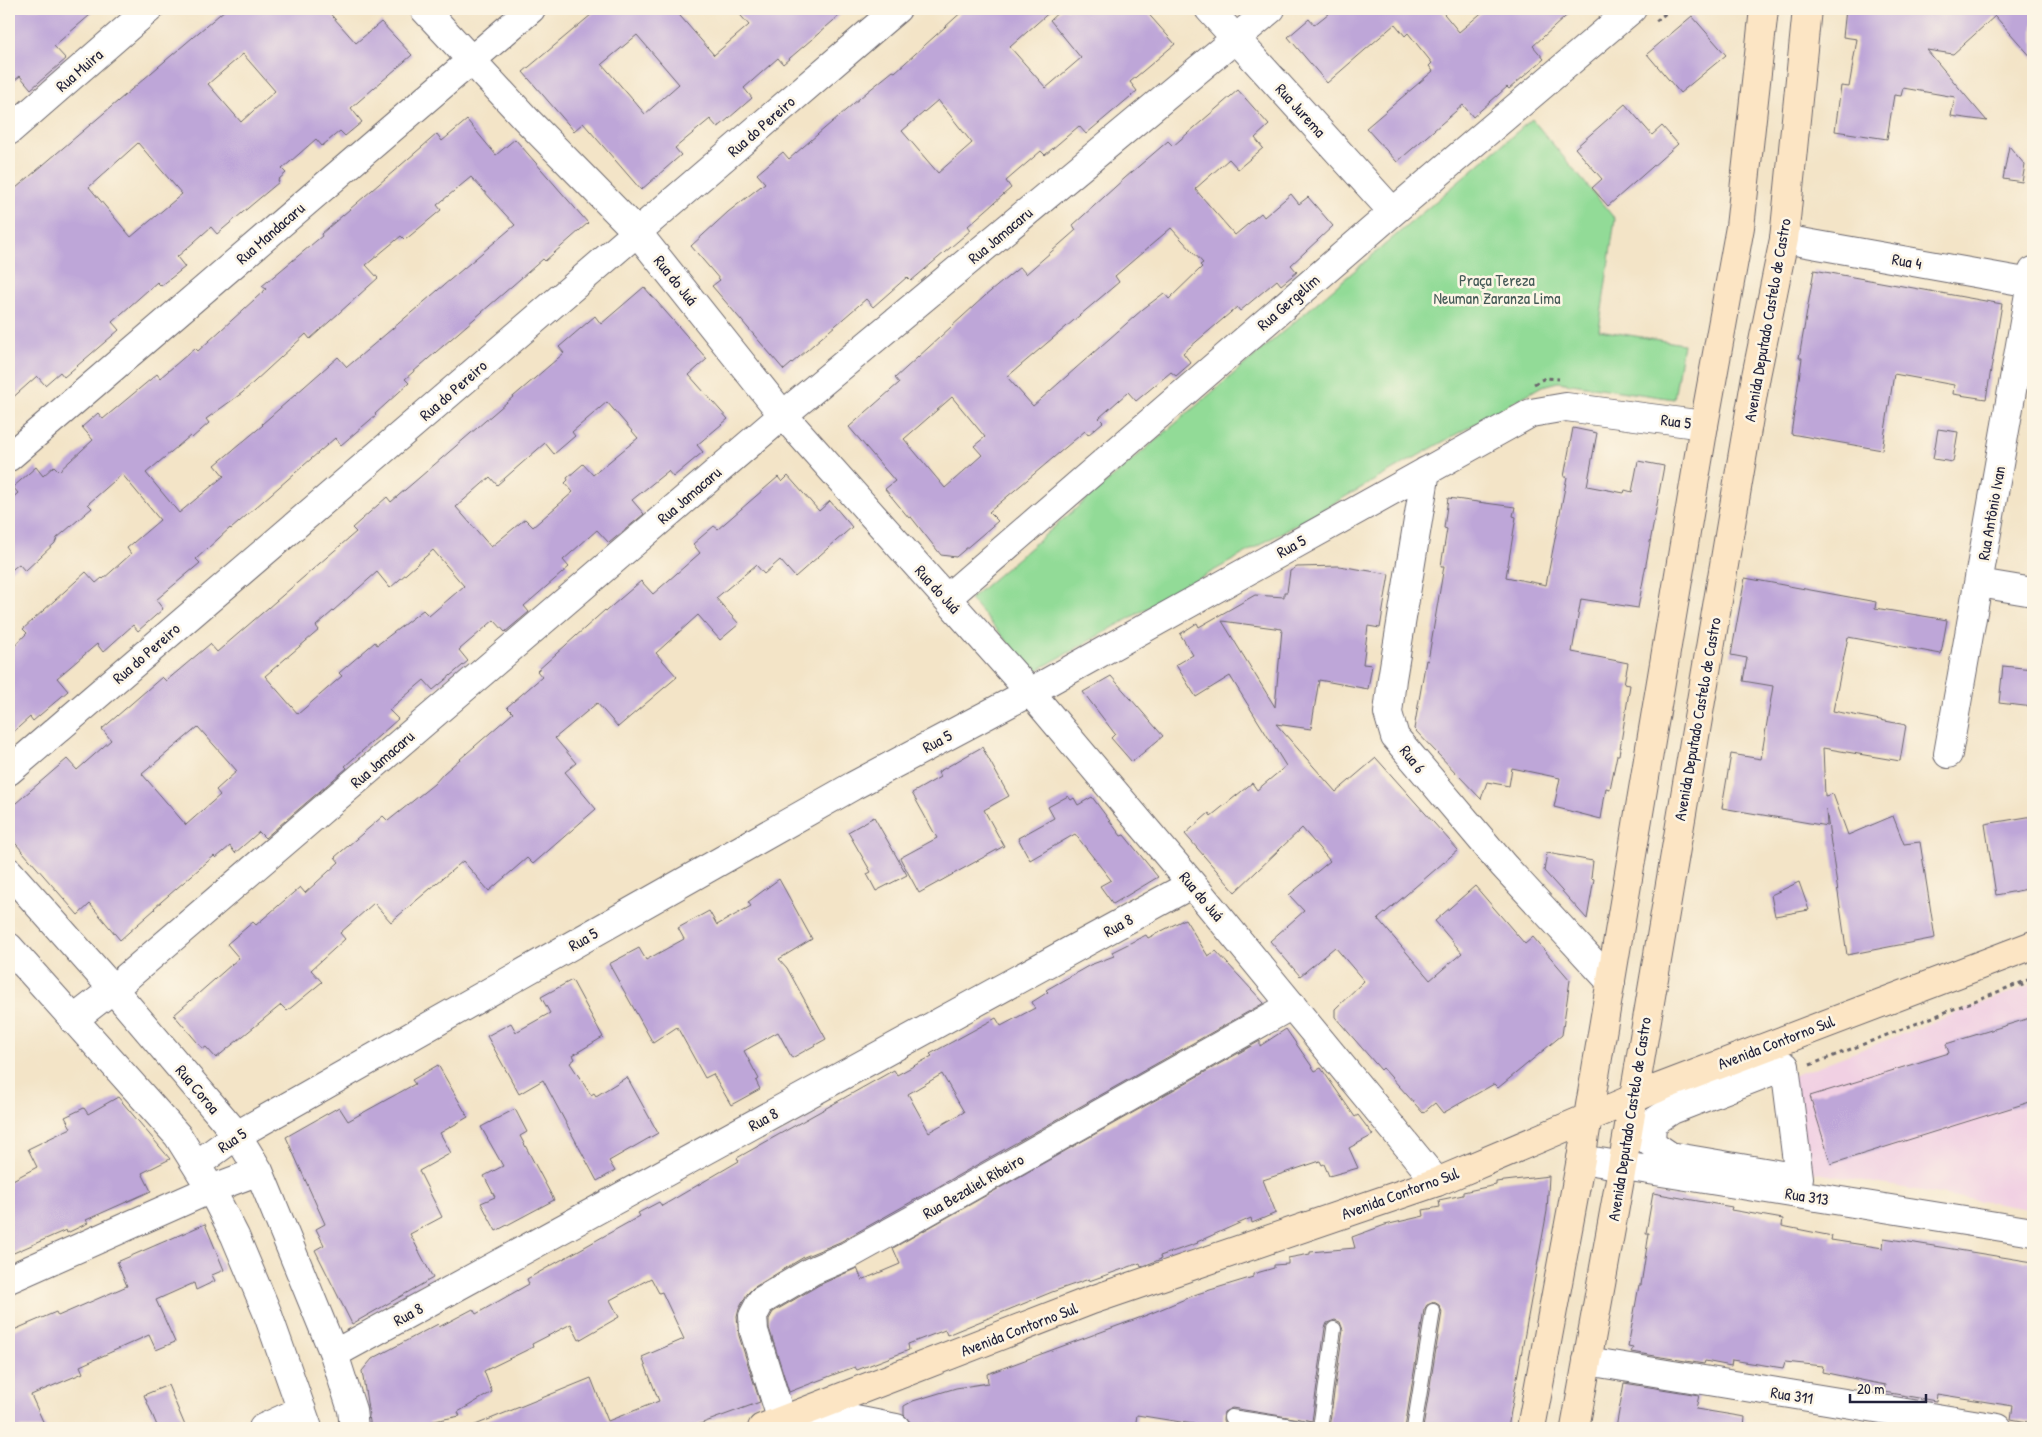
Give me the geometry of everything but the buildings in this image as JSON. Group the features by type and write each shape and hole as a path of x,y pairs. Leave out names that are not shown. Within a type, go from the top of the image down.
{"main road":[{"path":"1531,1428 1581,1159 1704,425 1740,227 1764,9"},
{"name":"Avenida Deputado Castelo de Castro","path":"1575,1428 1634,1098 1754,386 1784,239 1807,9"},
{"name":"Avenida Contorno Sul","path":"772,1424 810,1411 1092,1300 1438,1182 1634,1098 2033,945"}],"street":[{"name":"Rua Muira","path":"9,131 150,9"},
{"name":"Rua do Juá","path":"424,9 526,119 637,232 783,415 1030,692 1292,1004 1438,1182"},
{"name":"Rua Mandacaru","path":"9,457 531,9"},
{"name":"Rua do Pereiro","path":"9,771 897,9"},
{"name":"Rua Jurema","path":"1209,9 1393,212"},
{"name":"Rua Jamacaru","path":"73,1020 113,988 783,415 1272,9"},
{"name":"Rua Gergelim","path":"946,598 1393,212 1632,9"},
{"name":"Rua 4","path":"1784,239 2032,277"},
{"name":"Rua Antônio Ivan","path":"1948,754 1980,583 2032,277"},
{"name":"Rua 5","path":"196,1165 237,1135 853,786 1030,692 1531,413 1566,407 1704,425"},
{"name":"Rua 6","path":"1426,471 1388,713 1395,737 1503,865 1611,982"},
{"path":"1980,583 2033,592"},
{"name":"Rua Coroa","path":"9,872 113,988 237,1135 259,1171 334,1354 352,1410 354,1428"},
{"name":"Rua 8","path":"334,1354 1192,884"},
{"path":"9,947 178,1136 211,1189 235,1236 267,1312 305,1419 263,1428"},
{"name":"Rua Bezaliel Ribeiro","path":"772,1424 754,1331 753,1316 761,1301 812,1271 847,1256 912,1220 1292,1004"},
{"path":"1785,1066 1786,1074 1799,1178 1670,1156 1651,1143 1652,1123 1672,1110 1785,1066"},
{"name":"Rua 313","path":"1581,1159 2033,1232"},
{"path":"9,1279 211,1189 259,1171"},
{"name":"Rua 311","path":"1587,1361 1998,1428"},
{"path":"810,1411 896,1428"}],"lane":[{"path":"1414,1428 1434,1311"},
{"path":"1320,1428 1334,1329"},
{"path":"1231,1417 1307,1428"}],"path":[{"path":"1656,22 1671,9"},
{"path":"1528,387 1545,378 1564,380"},
{"path":"1786,1074 2033,978"},
{"path":"2021,982 2023,988"}],"shaded area":[{"path":"2033,984 2033,1210 1799,1170 1787,1078"}],"green space":[{"name":"Praça Tereza Neuman Zaranza Lima","path":"1532,119 1615,219 1599,330 1683,344 1674,399 1558,382 1542,386 1034,672 970,599"}]}
